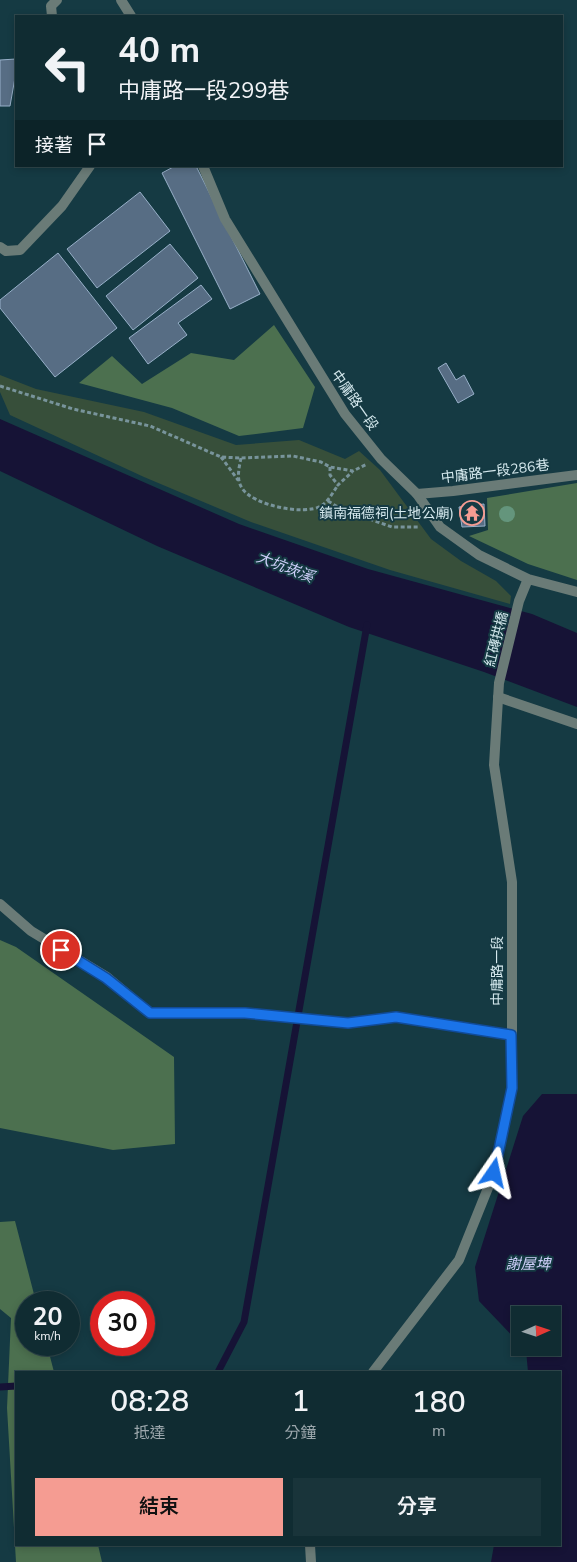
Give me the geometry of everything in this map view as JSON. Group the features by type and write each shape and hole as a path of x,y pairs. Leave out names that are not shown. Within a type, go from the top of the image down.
{"street":[{"path":"52,15 52,6 57,0"},
{"path":"121,0 130,15"},
{"path":"0,247 6,251 20,250 62,206 89,167"},
{"name":"中庸路一段","path":"203,167 231,228 345,414 381,459 417,494 440,527 479,555 528,579 577,592"},
{"name":"中庸路一段286巷","path":"417,494 577,475"},
{"name":"紅磚拱橋","path":"499,683 519,601 528,579"},
{"name":"中庸路一段","path":"374,1371 460,1260 494,1173 512,1088 512,882 494,765 499,683"},
{"path":"498,697 577,724"},
{"path":"0,904 31,931 106,978 150,1013 245,1013 348,1023 396,1017 511,1035"},
{"path":"310,1546 310,1562"}],"path":[{"path":"0,386 73,408 150,426 221,456 241,458 293,456 321,462 330,467 352,471"},
{"path":"221,456 246,493 283,508 310,510 320,507 328,501 338,485 352,471 381,459"},
{"path":"239,482 241,458"},
{"path":"330,467 330,474 338,485"},
{"path":"328,501 341,509 392,527 440,527"}],"green space":[{"path":"274,325 315,387 303,428 239,436 172,408 79,383 112,356 142,384 191,353 234,360"},
{"path":"0,375 36,389 144,412 236,445 299,440 345,459 359,451 380,470 431,539 461,561 496,581 511,596 510,604 390,570 251,522 144,477 10,415 0,392"},
{"path":"577,483 577,580 528,564 469,536 488,530 487,498"},
{"path":"0,940 16,947 174,1057 175,1144 113,1150 0,1128"},
{"path":"15,1221 33,1291 15,1291 15,1356 50,1356 54,1371 15,1371 15,1545 7,1408 11,1318 0,1309 0,1222"},
{"path":"15,1546 98,1546 102,1562 16,1562"}],"water":[{"name":"大坑崁溪","path":"0,419 239,524 368,569 532,614 577,633 577,707 484,672 349,627 157,546 0,471"},
{"name":"謝屋埤","path":"542,1094 577,1094 577,1562 491,1562 494,1546 561,1546 561,1371 528,1371 527,1356 561,1356 561,1306 511,1306 511,1335 479,1301 475,1267 523,1116"}],"building":[{"path":"15,59 15,78 10,106 0,106 0,60"},
{"path":"173,167 196,167 260,294 230,309 162,173"},
{"path":"140,192 170,231 97,288 67,249"},
{"path":"170,244 198,278 133,330 106,296"},
{"path":"58,253 117,328 55,377 0,308 0,300"},
{"path":"201,285 212,299 178,323 187,335 148,364 129,338"},
{"path":"446,363 456,380 464,375 474,394 458,403 438,368"},
{"name":"鎮南福德祠(土地公廟)","path":"484,504 485,526 462,527 459,507"}],"waterway":[{"path":"219,1371 244,1322 367,625"},
{"path":"0,1387 15,1386"}],"place":[{"name":"鎮南福德祠(土地公廟)","path":"472,513"}],"route":[{"path":"61,950 106,978 150,1013 245,1013 348,1023 396,1017 511,1035 512,1088 494,1173"}]}
